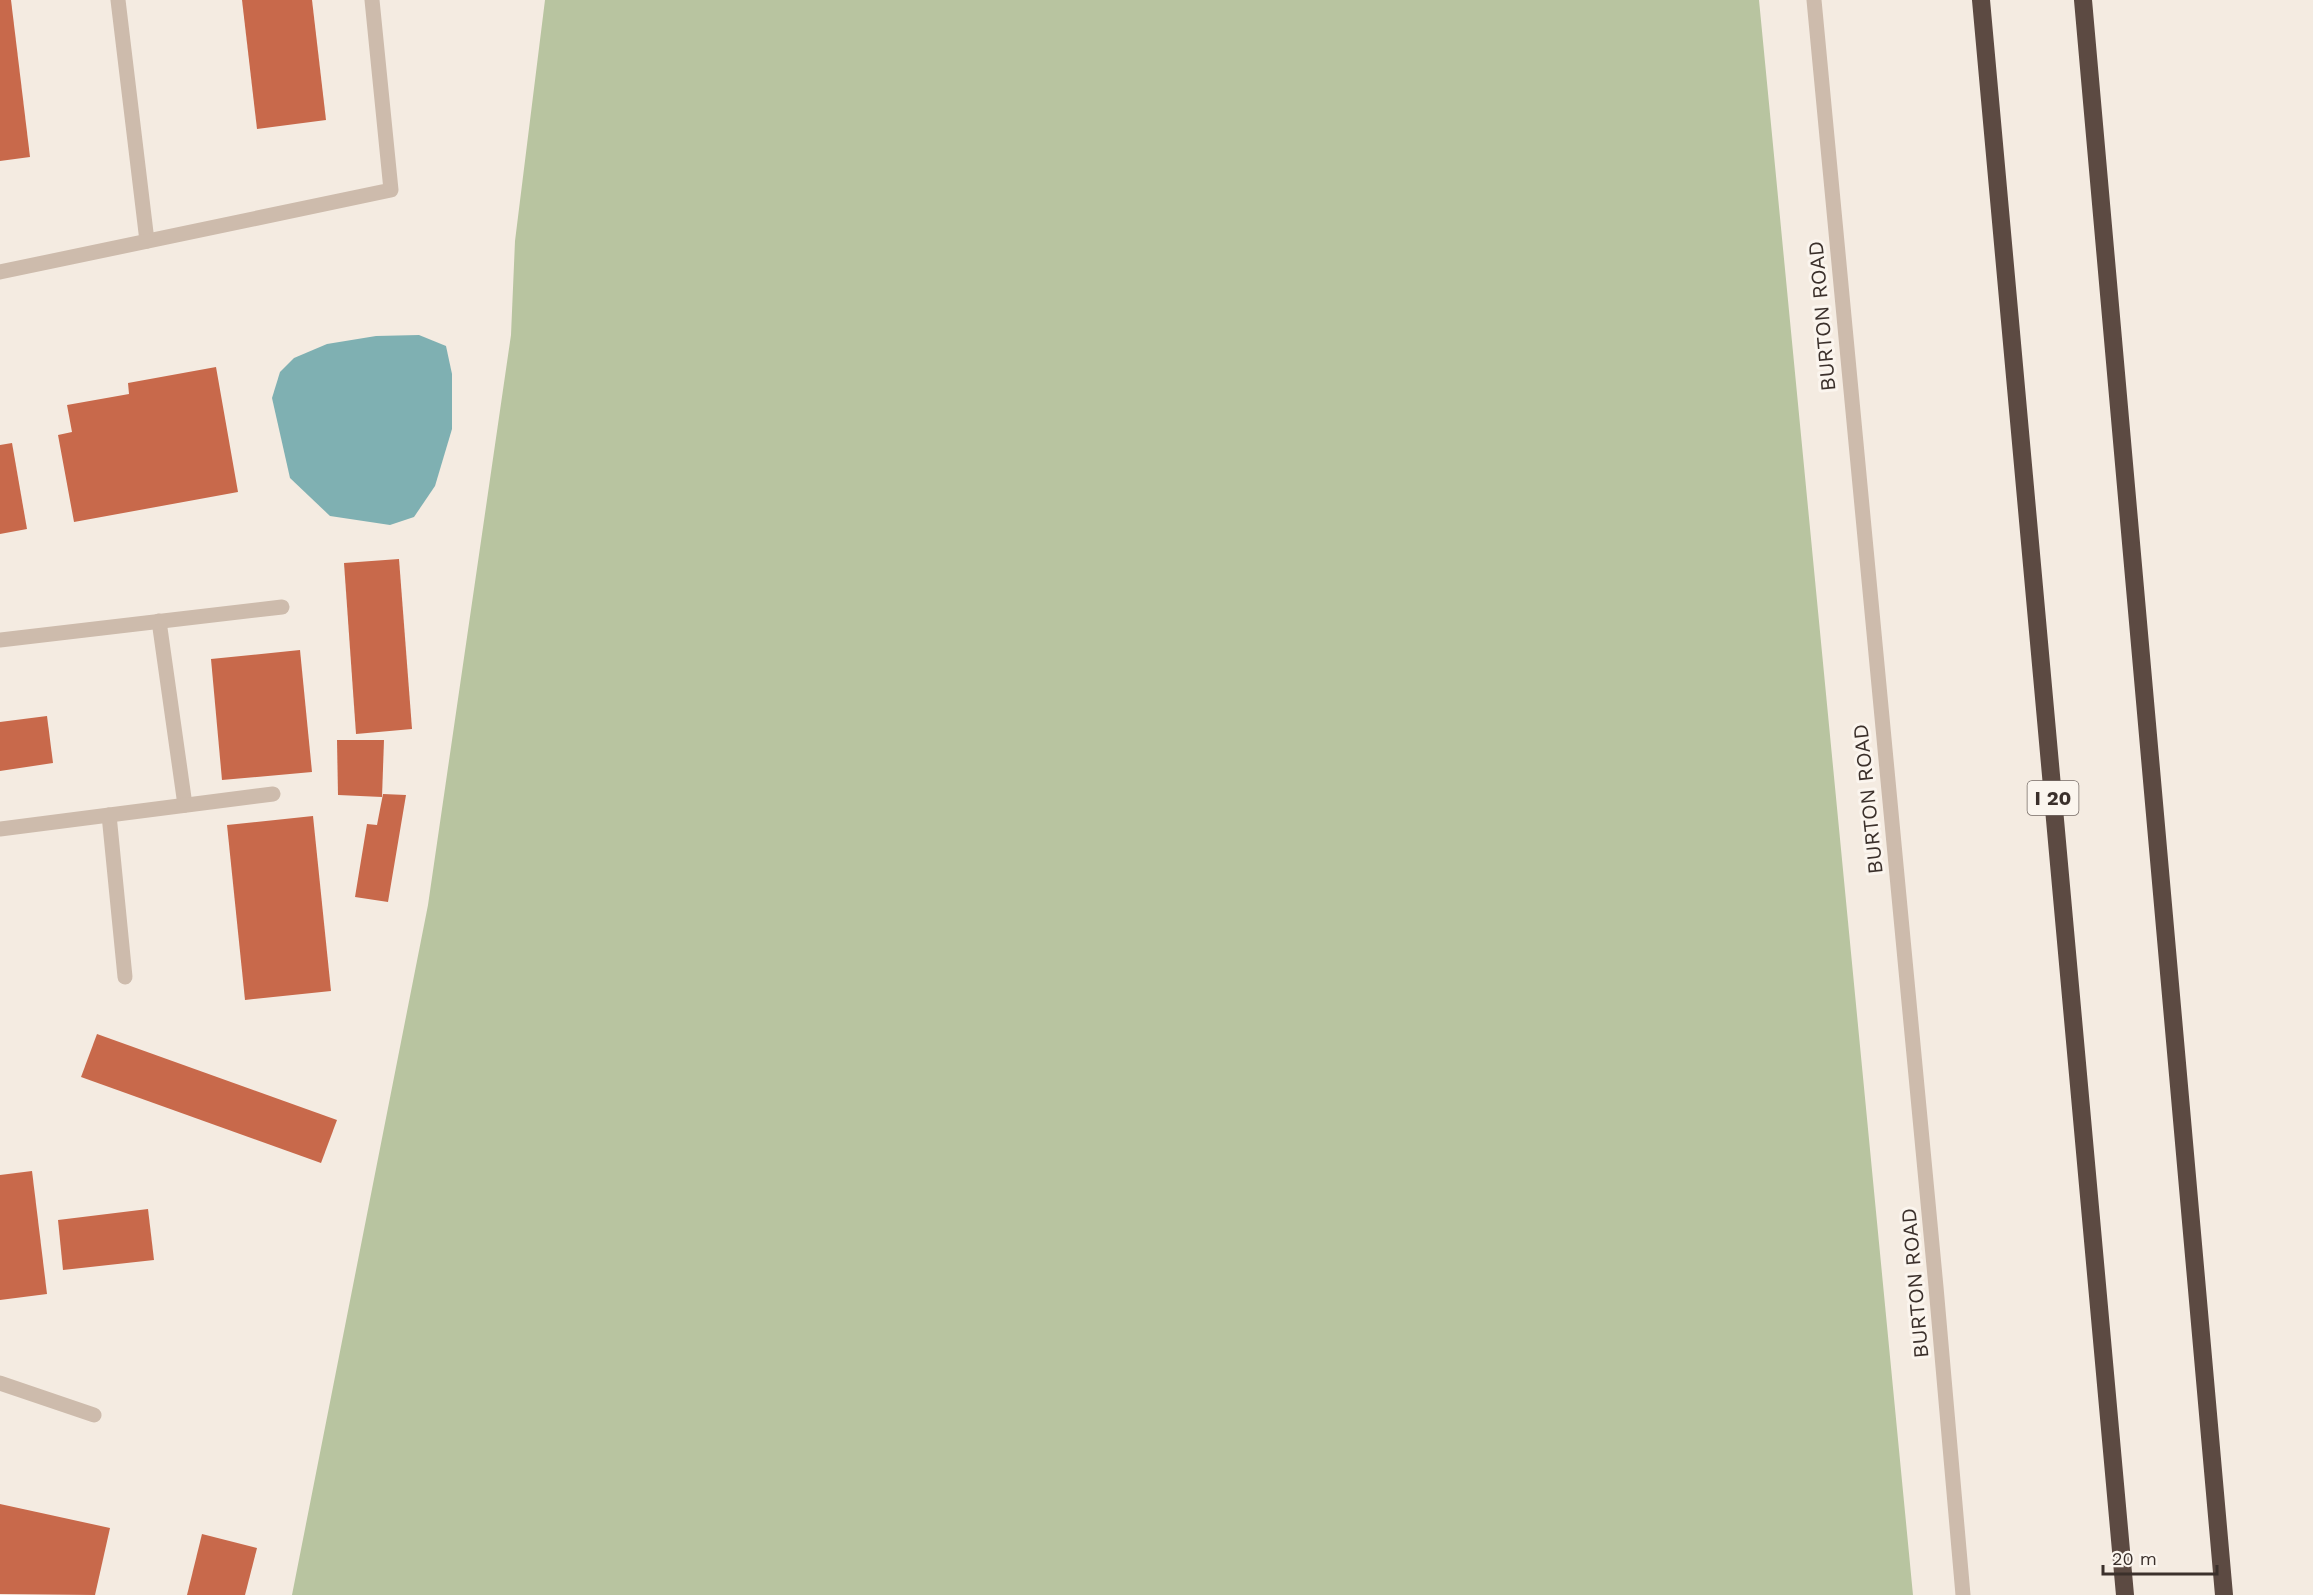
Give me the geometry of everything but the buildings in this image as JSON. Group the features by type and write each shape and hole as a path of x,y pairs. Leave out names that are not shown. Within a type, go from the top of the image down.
{"highway":[{"name":"I 20","path":"1981,0 2125,1595"},
{"path":"2083,0 2224,1595"}],"street":[{"path":"118,0 147,241"},
{"path":"0,272 391,190 372,0"},
{"name":"BURTON ROAD","path":"1814,0 1963,1595"},
{"path":"0,640 282,607"},
{"path":"159,621 185,805"},
{"path":"0,829 273,794"},
{"path":"109,815 125,977"},
{"path":"0,1383 94,1415"}],"green space":[{"path":"545,0 1759,0 1913,1595 292,1595 428,905 511,335 515,241"}],"water":[{"path":"419,335 446,346 452,374 452,429 435,486 414,517 390,525 330,516 290,478 272,398 280,372 294,358 327,344 376,336"}]}
